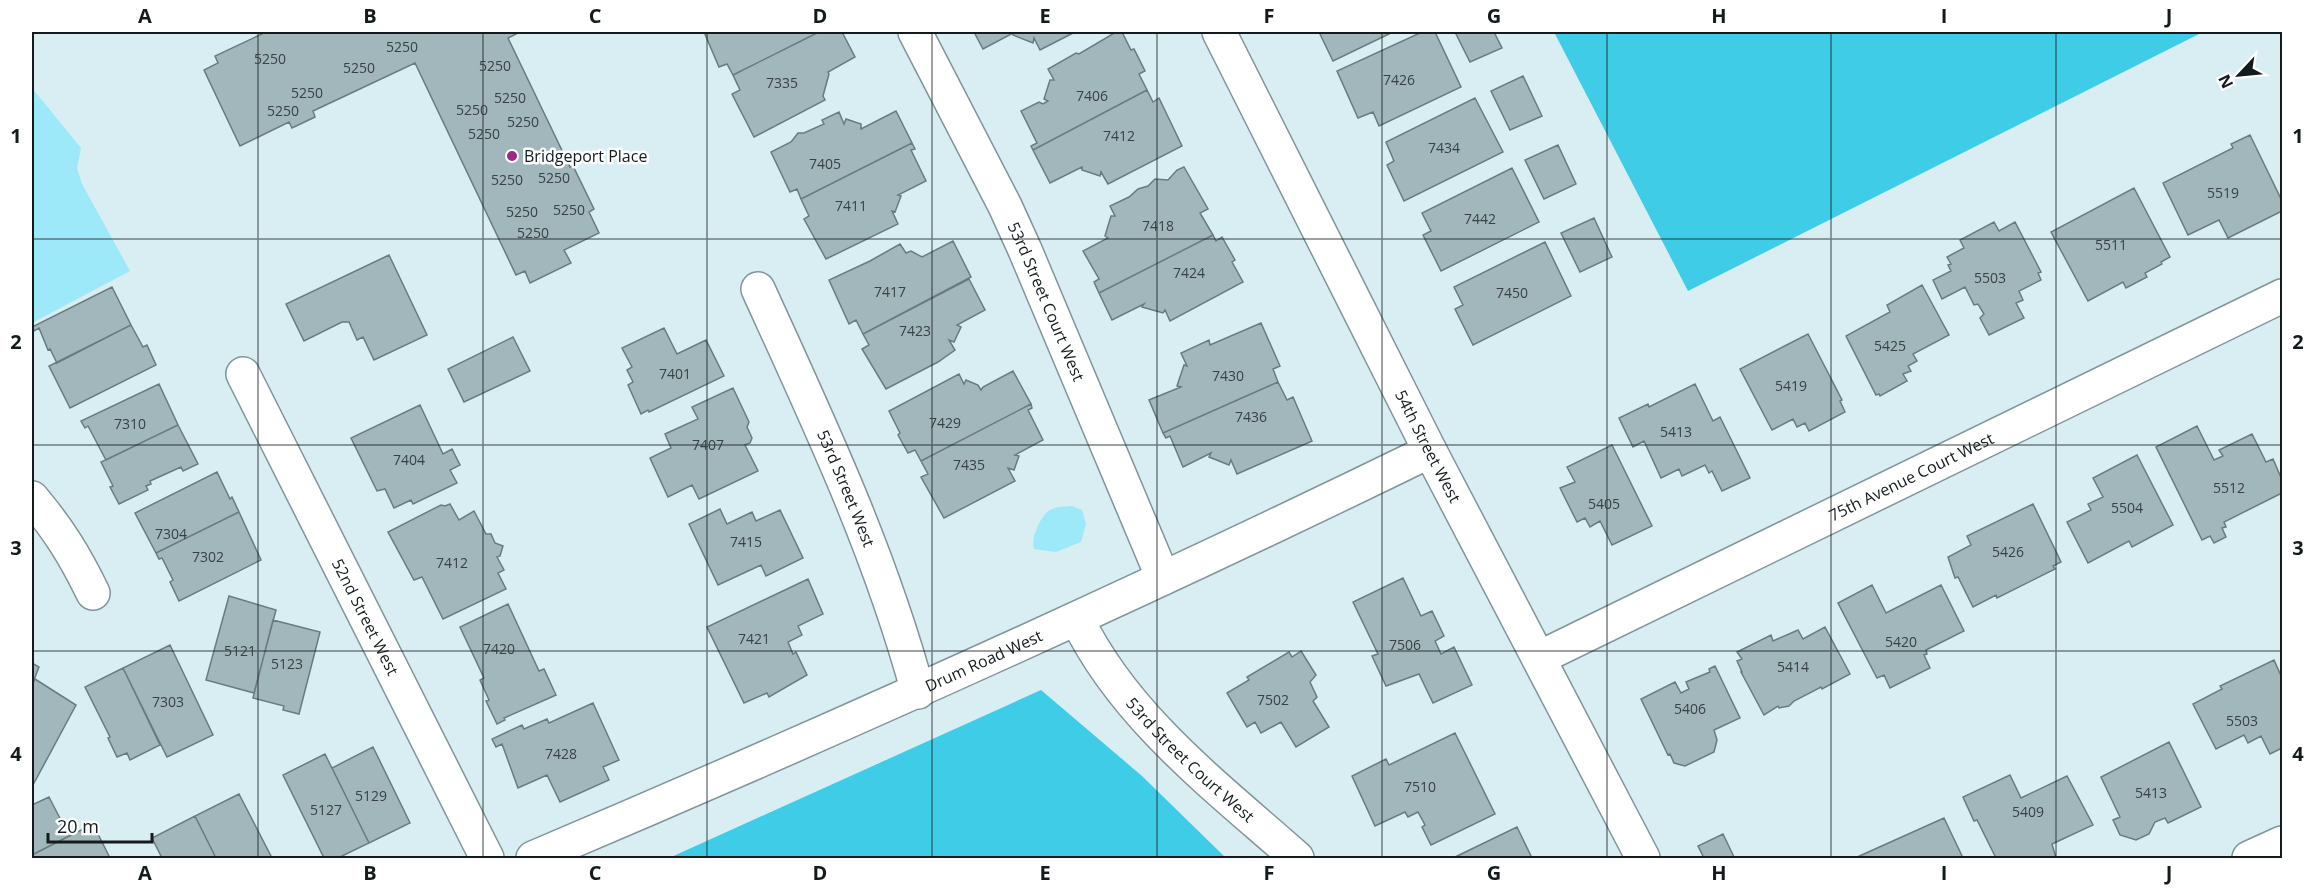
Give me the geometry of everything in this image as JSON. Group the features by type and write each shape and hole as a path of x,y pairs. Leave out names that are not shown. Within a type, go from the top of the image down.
{"street":[{"name":"53rd Street Court West","path":"915,32 1005,206 1025,250 1163,578"},
{"name":"54th Street West","path":"1219,32 1430,451 1643,858"},
{"name":"53rd Street West","path":"758,289 852,499 897,619 918,692"},
{"name":"75th Avenue Court West","path":"1539,658 2283,296"},
{"name":"52nd Street West","path":"243,374 487,858"},
{"name":"Drum Road West","path":"533,858 918,692 1430,451"},
{"path":"32,498 55,525 75,557 93,593"},
{"name":"53rd Street Court West","path":"1077,619 1086,639 1108,674 1142,715 1196,768 1297,858"},
{"path":"2249,858 2283,843"}],"shaded area":[{"path":"1554,32 2203,32 1688,291"},
{"path":"32,88 81,148 77,168 82,184 130,271 32,323"},
{"path":"1072,506 1082,510 1086,524 1081,542 1056,552 1034,549 1034,535 1044,515 1055,508"},
{"path":"1041,690 1142,776 1226,858 669,858"}],"building":[{"name":"Bridgeport Place","path":"266,32 520,32 508,38 570,167 573,166 594,209 589,212 599,233 564,250 571,263 530,283 525,271 516,275 415,63 313,111 315,117 292,128 289,122 240,146 204,70 218,63 215,56"},
{"path":"704,32 819,32 733,75 727,64 719,67"},
{"path":"819,32 842,32 855,57 828,72 823,96 825,100 754,137 732,94 740,90 733,75"},
{"path":"974,32 1075,32 1040,50 1034,38 1033,43 1013,33 983,49"},
{"path":"1116,32 1122,32 1131,50 1134,49 1145,71 1139,74 1147,90 1033,150 1031,146 1037,143 1021,111 1039,102 1043,104 1048,101 1044,99 1050,80 1054,80 1048,69"},
{"path":"1319,32 1393,32 1333,61"},
{"path":"1422,32 1435,32 1461,87 1379,126 1373,112 1358,118 1337,71"},
{"path":"1455,32 1494,32 1502,48 1470,62"},
{"path":"1523,76 1542,116 1510,130 1491,91"},
{"path":"1147,90 1153,102 1159,98 1182,146 1108,184 1101,172 1100,176 1082,170 1082,167 1050,183 1033,150"},
{"path":"1475,98 1503,152 1404,201 1387,165 1394,161 1386,142"},
{"path":"896,111 912,143 801,199 797,189 790,192 771,152 791,142 798,133 804,133 824,124 822,120 839,112 844,124 846,119 861,124 861,129"},
{"path":"2250,135 2282,201 2282,211 2228,238 2219,220 2188,235 2163,183 2233,148 2231,144"},
{"path":"912,143 915,149 911,150 926,181 898,195 901,196 895,212 892,211 898,224 826,259 804,219 809,216 801,199"},
{"path":"1558,145 1576,184 1544,199 1525,160"},
{"path":"1184,167 1208,209 1200,213 1213,235 1099,293 1094,282 1099,279 1083,251 1108,238 1105,236 1111,216 1115,216 1110,206 1129,197 1138,189 1148,186 1155,179 1168,180 1177,170"},
{"path":"1512,168 1539,222 1441,271 1423,235 1431,231 1422,213"},
{"path":"2134,188 2170,257 2145,273 2147,277 2126,288 2123,282 2088,301 2051,232"},
{"path":"1594,218 1612,257 1580,272 1561,233"},
{"path":"1994,222 1999,231 2015,222 2041,272 2038,273 2041,280 2019,291 2023,300 2016,303 2024,318 1989,335 1980,318 1984,314 1978,304 1974,305 1965,287 1942,299 1933,280 1951,271 1948,265 1951,264 1947,257 1964,248 1960,240"},
{"path":"1213,235 1216,241 1222,237 1235,260 1232,262 1243,282 1170,321 1165,310 1163,313 1142,307 1144,304 1112,320 1099,293"},
{"path":"953,241 971,277 863,334 856,320 849,324 829,280 900,244 906,253 911,251 922,257"},
{"path":"1545,242 1571,296 1473,345 1455,309 1463,305 1454,287"},
{"path":"389,255 427,335 374,360 363,337 357,340 349,322 342,322 304,341 286,304"},
{"path":"969,279 985,310 957,325 961,327 954,342 949,340 955,350 938,362 886,389 862,349 869,345 863,334"},
{"path":"1922,285 1949,335 1913,354 1917,361 1908,366 1911,371 1903,374 1907,381 1880,396 1876,395 1846,336 1890,312 1887,305"},
{"path":"112,287 131,325 57,363 50,349 48,350 39,328 34,331 32,327"},
{"path":"1261,323 1280,366 1273,369 1278,382 1163,433 1149,400 1181,387 1177,386 1184,365 1187,366 1181,353 1209,340 1210,345"},
{"path":"131,325 143,347 147,345 156,365 70,408 49,366"},
{"path":"664,328 677,354 706,340 724,376 641,414 628,385 633,382 627,370 632,367 622,348"},
{"path":"1808,334 1842,400 1840,401 1845,412 1809,431 1805,423 1797,427 1793,419 1772,430 1740,369"},
{"path":"513,337 530,371 464,402 448,369"},
{"path":"1013,371 1031,404 921,461 915,450 908,453 889,411 959,374 964,384 966,380 978,385 981,390"},
{"path":"1278,382 1287,400 1293,397 1312,441 1237,474 1231,460 1229,465 1209,457 1211,453 1183,467 1170,436 1166,438 1163,433"},
{"path":"159,384 178,425 106,460 88,426 85,428 81,421"},
{"path":"1695,384 1713,421 1720,417 1750,478 1722,491 1712,471 1709,473 1705,465 1682,476 1679,469 1661,478 1644,441 1633,447 1619,418 1648,404 1649,407"},
{"path":"733,388 749,422 747,427 752,438 750,443 745,445 758,471 699,499 692,485 668,497 650,458 671,448 665,434 698,419 692,407"},
{"path":"1031,404 1032,408 1028,410 1043,440 1015,455 1019,456 1014,470 1008,468 1015,481 944,518 921,477 928,474 921,461"},
{"path":"420,405 443,454 452,449 460,465 450,470 457,483 413,504 411,500 394,508 385,489 377,491 351,438"},
{"path":"178,425 198,464 183,471 181,467 150,481 151,484 146,486 148,490 119,504 101,462"},
{"path":"2197,426 2214,460 2223,456 2219,450 2252,434 2266,462 2273,459 2282,480 2282,493 2224,522 2226,527 2222,528 2226,537 2214,543 2210,536 2202,540 2156,447"},
{"path":"1612,445 1652,526 1612,545 1600,521 1590,527 1585,518 1577,522 1560,488 1575,482 1567,467"},
{"path":"2137,455 2173,525 2132,547 2129,541 2088,563 2067,522 2091,510 2088,504 2103,497 2093,478"},
{"path":"217,472 239,512 156,553 135,513"},
{"path":"450,504 459,520 474,511 486,534 491,534 495,543 503,546 500,556 497,557 504,570 498,573 506,589 443,619 422,577 414,580 388,532 441,505"},
{"path":"2033,504 2061,562 2053,566 2055,569 1997,598 1996,595 1973,607 1958,577 1955,578 1948,557 1971,545 1967,536"},
{"path":"720,509 727,524 752,512 756,521 780,510 803,558 766,576 761,565 718,585 689,524"},
{"path":"239,512 261,560 179,601 170,582 173,580 162,558 159,559 156,553"},
{"path":"1403,578 1421,616 1432,611 1444,636 1435,641 1441,654 1454,647 1472,685 1433,703 1419,674 1386,686 1372,656 1378,654 1353,602"},
{"path":"808,579 823,614 798,626 802,635 788,642 793,654 796,652 807,675 769,697 767,693 744,703 707,627"},
{"path":"1872,585 1886,613 1941,585 1964,631 1926,650 1927,654 1924,655 1930,668 1890,688 1884,675 1877,678 1838,603"},
{"path":"229,596 276,610 254,693 206,680"},
{"path":"508,604 539,671 544,669 556,695 504,718 505,720 497,724 486,701 489,700 480,680 484,678 460,627"},
{"path":"273,620 320,632 299,714 283,710 284,706 253,698"},
{"path":"1825,627 1850,674 1794,701 1789,706 1779,708 1778,706 1764,715 1741,672 1737,661 1742,659 1737,652 1771,635 1773,641 1798,630 1803,639"},
{"path":"170,645 213,735 167,757 123,668"},
{"path":"1301,651 1316,675 1310,682 1317,697 1313,701 1329,727 1296,747 1281,722 1261,733 1255,722 1247,727 1227,693 1249,680 1247,677 1289,652 1292,657"},
{"path":"2274,660 2282,678 2282,748 2270,754 2261,736 2248,743 2244,735 2216,749 2193,704 2222,689 2220,686"},
{"path":"32,663 39,667 32,685"},
{"path":"1715,666 1740,718 1714,730 1717,740 1714,752 1685,766 1674,763 1641,699 1675,682 1681,693 1689,689 1686,682 1710,672 1709,669"},
{"path":"123,668 160,745 130,760 127,753 117,757 108,738 110,737 85,687"},
{"path":"35,679 76,705 33,785 32,685"},
{"path":"593,703 619,760 603,767 609,780 560,802 547,775 518,788 502,744 496,747 492,739 522,725 524,729 547,719 549,723"},
{"path":"1455,733 1495,814 1431,845 1418,812 1408,817 1405,812 1375,826 1352,776 1386,759 1389,765"},
{"path":"2169,742 2201,807 2168,823 2165,818 2155,822 2149,834 2136,840 2120,835 2113,820 2120,817 2101,777"},
{"path":"373,747 410,823 369,843 332,768"},
{"path":"325,754 369,843 338,858 324,858 283,775"},
{"path":"2010,775 2021,798 2067,776 2093,825 2052,844 2056,858 1996,858 1963,797"},
{"path":"239,794 272,858 216,858 195,816"},
{"path":"49,797 69,836 32,855 32,805"},
{"path":"195,816 216,858 162,858 152,838"},
{"path":"1944,818 1963,858 1855,858"},
{"path":"93,824 110,858 32,858 32,855"},
{"path":"1517,827 1532,858 1453,858"},
{"path":"1723,834 1734,857 1704,858 1698,846"}],"place":[{"name":"Bridgeport Place","path":"512,156"}]}
